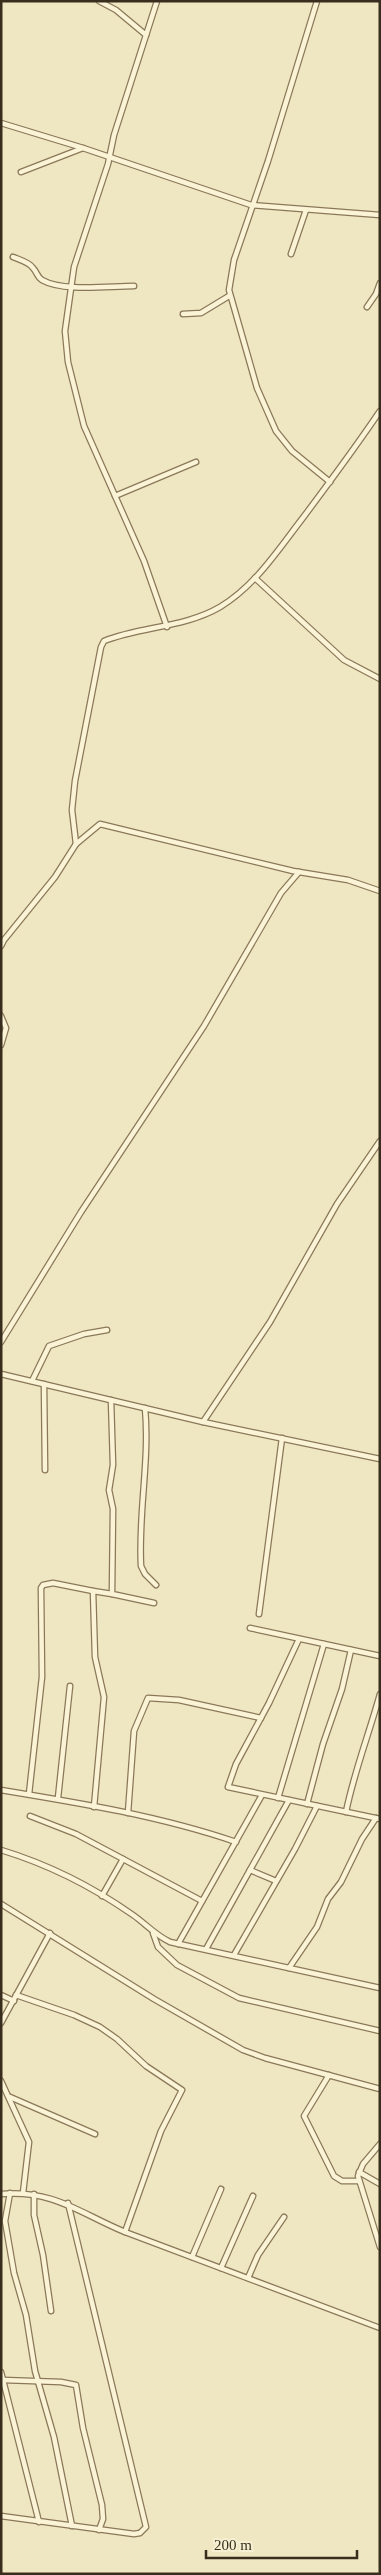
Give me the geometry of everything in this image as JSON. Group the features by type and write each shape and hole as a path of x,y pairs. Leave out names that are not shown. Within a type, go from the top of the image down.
{"street":[{"path":"99,1 116,10 146,35"},
{"path":"157,1 76,259 70,288 65,331 68,362 84,426 144,561 167,627"},
{"path":"317,1 268,161 234,260 229,281 229,296 257,388 276,431 292,452 330,482"},
{"path":"1,123 83,148 251,206 380,215"},
{"path":"21,172 83,148"},
{"path":"291,254 306,210"},
{"path":"13,257 29,264 40,279 70,288 84,286 134,286"},
{"path":"367,307 376,294 380,283"},
{"path":"183,314 201,313 229,296"},
{"path":"76,844 72,810 75,781 100,647 104,641 167,627 220,606 255,578 330,482 380,411"},
{"path":"115,496 196,462"},
{"path":"255,578 344,660 380,679"},
{"path":"1,946 55,877 76,844 100,824 299,872 348,880 380,892"},
{"path":"1,1342 81,1212 204,1026 282,893 299,872"},
{"path":"1,1016 6,1028 1,1045"},
{"path":"203,1422 270,1322 337,1204 380,1141"},
{"path":"32,1381 49,1346 84,1334 107,1330"},
{"path":"1,1374 203,1422 380,1459"},
{"path":"44,1384 45,1470"},
{"path":"111,1400 112,1472 109,1490 113,1509 112,1594"},
{"path":"145,1408 147,1436 142,1510 141,1566 145,1574 156,1585"},
{"path":"259,1614 282,1438"},
{"path":"29,1794 42,1677 41,1588 43,1584 53,1583 154,1604"},
{"path":"93,1591 95,1657 104,1697 94,1806"},
{"path":"250,1628 380,1656"},
{"path":"289,1968 317,1927 328,1899 341,1882 362,1838 378,1818 228,1787 236,1764 261,1718 299,1639"},
{"path":"278,1798 324,1644"},
{"path":"307,1804 323,1744 342,1689 350,1650"},
{"path":"58,1798 70,1686"},
{"path":"346,1812 352,1781 367,1743 380,1694"},
{"path":"128,1813 134,1731 148,1698 179,1700 261,1718"},
{"path":"1,1790 58,1798 128,1813 193,1828 236,1842"},
{"path":"178,1944 262,1795"},
{"path":"206,1949 289,1800"},
{"path":"234,1956 317,1806"},
{"path":"30,1816 76,1834 202,1901"},
{"path":"1,1850 45,1866 102,1896 134,1915 153,1933 178,1944 380,1988"},
{"path":"102,1896 123,1859"},
{"path":"250,1870 276,1882"},
{"path":"1,1904 50,1932 154,1999 252,2055 380,2088"},
{"path":"1,2023 50,1932"},
{"path":"153,1933 158,1947 177,1965 239,1998 380,2031"},
{"path":"1,1995 14,2001"},
{"path":"16,1995 74,2015 100,2027 117,2039 146,2066 182,2090 160,2131 125,2232"},
{"path":"329,2075 304,2117 334,2176 342,2181 358,2181"},
{"path":"1,2081 10,2097 30,2145 23,2192"},
{"path":"10,2097 95,2134"},
{"path":"380,2144 363,2164 359,2172 358,2181 371,2215 380,2247"},
{"path":"359,2172 380,2184"},
{"path":"192,2257 221,2189"},
{"path":"1,2194 23,2192 68,2203 98,2221 125,2232 380,2328"},
{"path":"10,2193 5,2216 14,2273 26,2315 34,2367 67,2491 72,2526"},
{"path":"34,2194 34,2215 43,2255 51,2311"},
{"path":"221,2268 253,2196"},
{"path":"1,2516 137,2534 145,2530 146,2524 68,2203"},
{"path":"248,2278 258,2255 284,2217"},
{"path":"1,2372 38,2522"},
{"path":"3,2380 39,2383 66,2382 77,2387 82,2423 103,2509 99,2530"}]}
